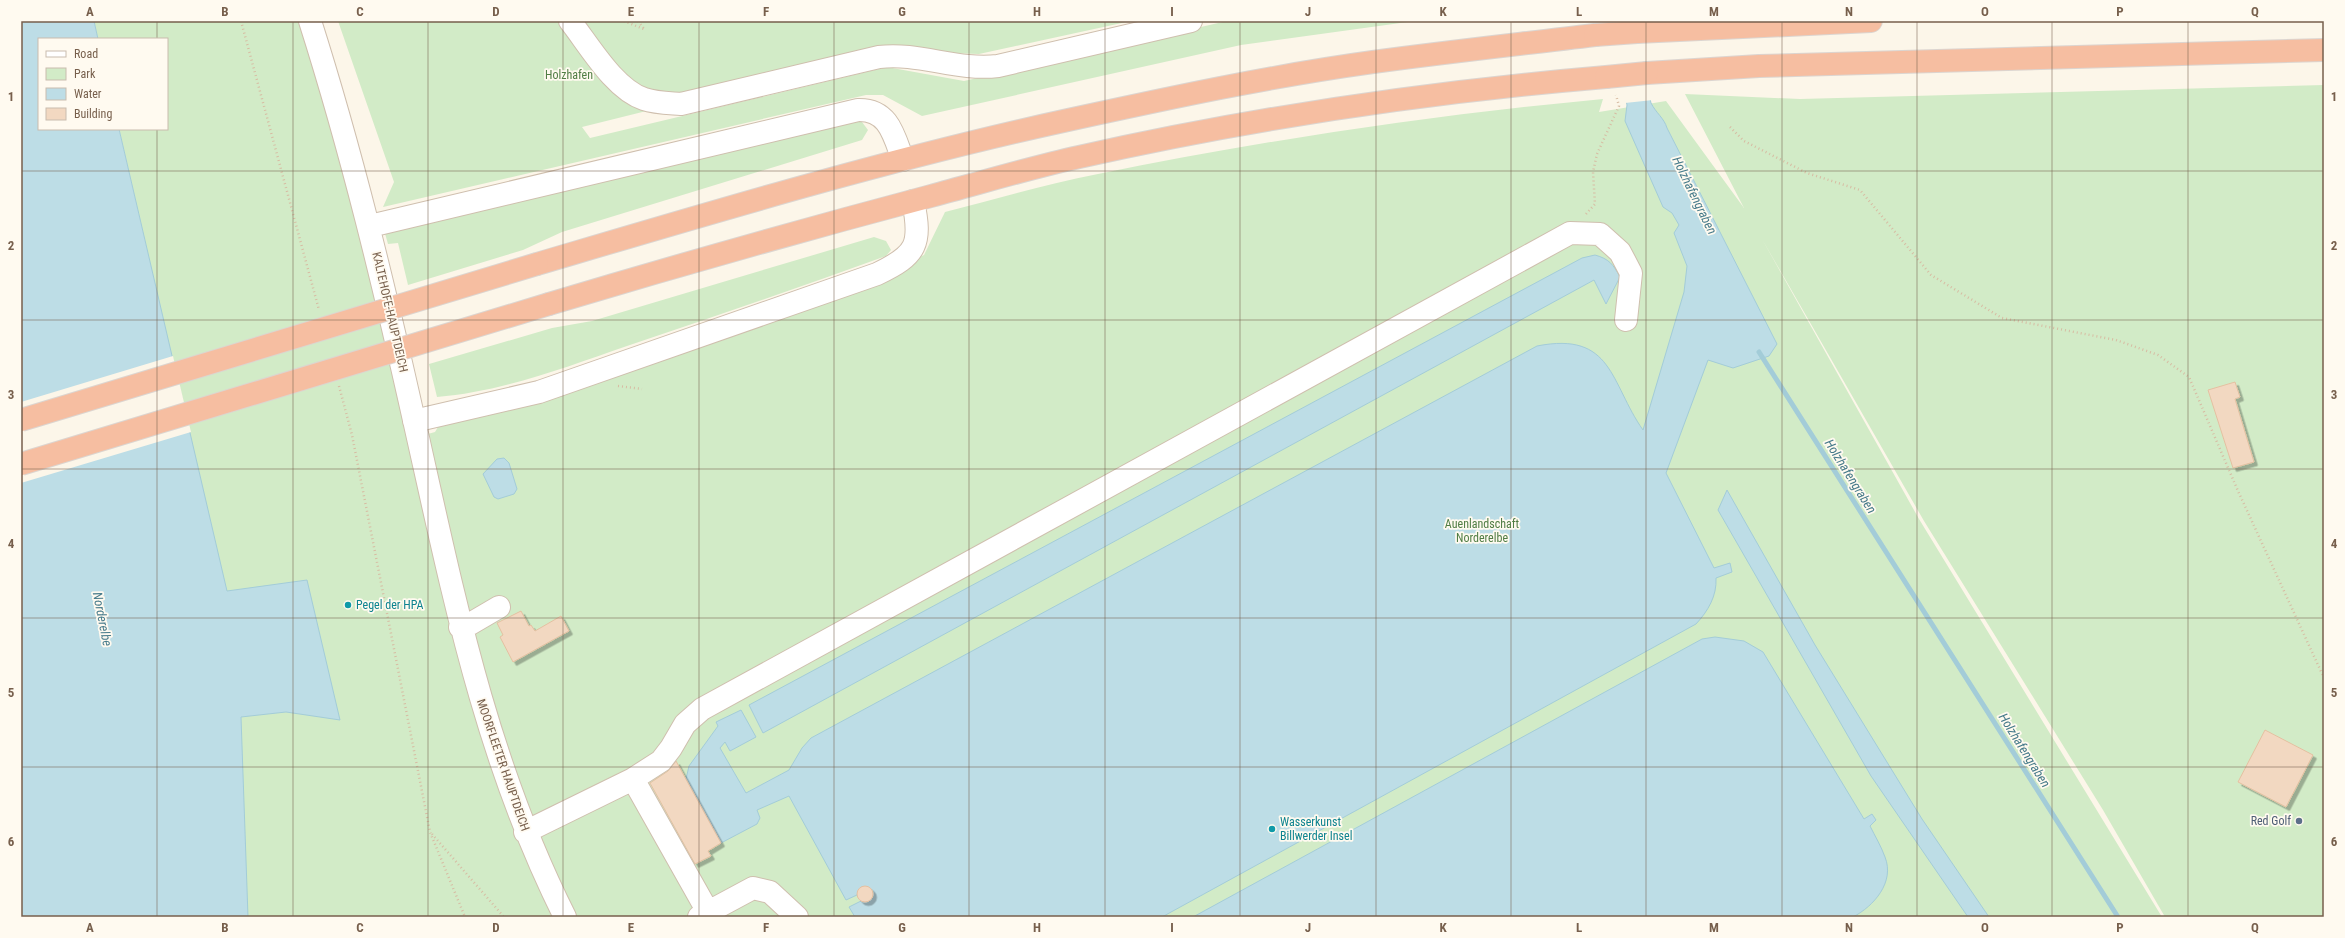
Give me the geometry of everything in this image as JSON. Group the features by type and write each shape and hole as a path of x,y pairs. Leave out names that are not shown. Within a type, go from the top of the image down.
{"highway":[{"path":"21,420 711,212 902,160 1065,121 1187,95 1370,62 1595,35 1871,21"},
{"path":"21,464 723,252 913,200 1075,158 1199,131 1367,104 1494,88 1647,73 1766,66 2324,50"}],"lane":[{"name":"KALTEHOFE-HAUPTDEICH","path":"310,21 370,226 458,617"},
{"path":"570,21 616,79 627,90 648,100 681,104 879,57 897,55 978,68 998,66 1191,21"},
{"path":"370,226 858,110 876,112 886,120 893,131 902,160"},
{"path":"414,421 539,392 877,274 897,265 906,258 914,246 918,225 913,200"},
{"path":"525,832 633,779 661,761 671,748 685,724 702,709 1570,233 1600,234 1620,252 1631,273 1626,320"},
{"path":"458,617 470,624 499,607"},
{"name":"MOORFLEETER HAUPTDEICH","path":"458,617 505,779 525,832 565,917"},
{"path":"633,779 704,914 753,888 770,892 797,917"}],"path":[{"path":"241,21 320,315"},
{"path":"624,21 646,30 638,21"},
{"path":"1570,233 1595,204 1593,172 1597,154 1619,106 1618,103"},
{"path":"1730,127 1744,141 1808,173 1860,190 1931,276 2002,318 2116,340 2158,355 2189,377 2238,491 2324,678"},
{"path":"338,383 352,435 430,832 465,917"},
{"path":"430,832 504,917"}],"green space":[{"name":"Auenlandschaft Norderelbe","path":"94,21 303,21 329,103 410,439 435,432 441,422 798,311 924,255 945,212 1059,182 1223,150 1412,121 1539,105 1603,99 1599,112 1666,101 1744,208 1685,94 1800,99 2324,85 2324,917 2165,917 2103,810 1924,521 1762,239 1919,519 2162,917 21,917 205,502 119,130 168,130 168,38 98,38"},
{"name":"Holzhafen","path":"338,21 1131,21 979,54 888,51 582,127 590,138 887,67 964,81 1227,21 1415,21 1241,45 922,116 883,95 866,95 383,207 394,182"},
{"path":"851,117 862,122 868,130 862,140 562,232 523,250 408,285 398,243 388,244 384,230"},
{"path":"874,237 886,241 891,250 886,256 534,378 486,390 437,397 429,364 552,328 592,321"}],"water":[{"name":"Norderelbe","path":"21,21 94,21 98,38 38,38 38,130 119,130 227,591 307,580 340,720 286,712 241,717 248,917 21,917"},
{"path":"1631,21 1651,103 1666,124 1777,344 1769,356 1733,368 1708,360 1666,473 1714,568 1730,563 1732,572 1716,578 1715,591 1711,603 1696,624 1162,917 855,917 849,907 861,901 868,901 872,894 870,889 861,887 857,895 846,900 789,796 757,810 760,818 757,824 721,843 686,779 689,766 718,726 716,722 741,710 756,737 730,751 725,742 720,748 746,793 789,770 802,748 811,738 1537,346 1562,343 1581,346 1595,354 1606,365 1615,379 1643,430 1684,292 1687,266 1674,233 1679,225 1672,213 1663,207 1625,121 1627,105 1620,67"},
{"path":"1595,255 1604,258 1610,263 1620,277 1606,304 1594,280 763,733 749,705 1582,258"},
{"path":"504,458 509,463 517,489 514,494 498,499 494,497 483,474 497,459"},
{"path":"1727,490 1815,645 1922,819 1989,917 1968,917 1871,776 1718,510"},
{"path":"1715,637 1744,641 1763,652 1864,819 1872,814 1876,820 1870,826 1885,857 1887,875 1885,884 1875,900 1853,917 1193,917 1702,639"}],"pier":[{"path":"1608,21 1633,21 1653,100 1625,103"},
{"path":"173,356 191,432 21,483 21,402"}],"building":[{"path":"2235,382 2240,397 2235,399 2254,462 2233,468 2208,390"},
{"path":"521,611 529,626 531,625 535,631 561,616 569,631 513,662 500,637 503,635 497,623"},
{"path":"2265,730 2313,755 2286,807 2238,782"},
{"path":"676,761 721,843 708,851 711,856 695,864 650,783 668,771"},
{"path":"865,886 872,891 873,894 868,901 865,902 858,897 857,894 862,887"}],"waterway":[{"name":"Holzhafengraben","path":"1759,352 2118,917"}],"place":[{"name":"Pegel der HPA","path":"348,605"},
{"name":"Red Golf","path":"2299,821"},
{"name":"Wasserkunst Billwerder Insel","path":"1272,829"}]}
